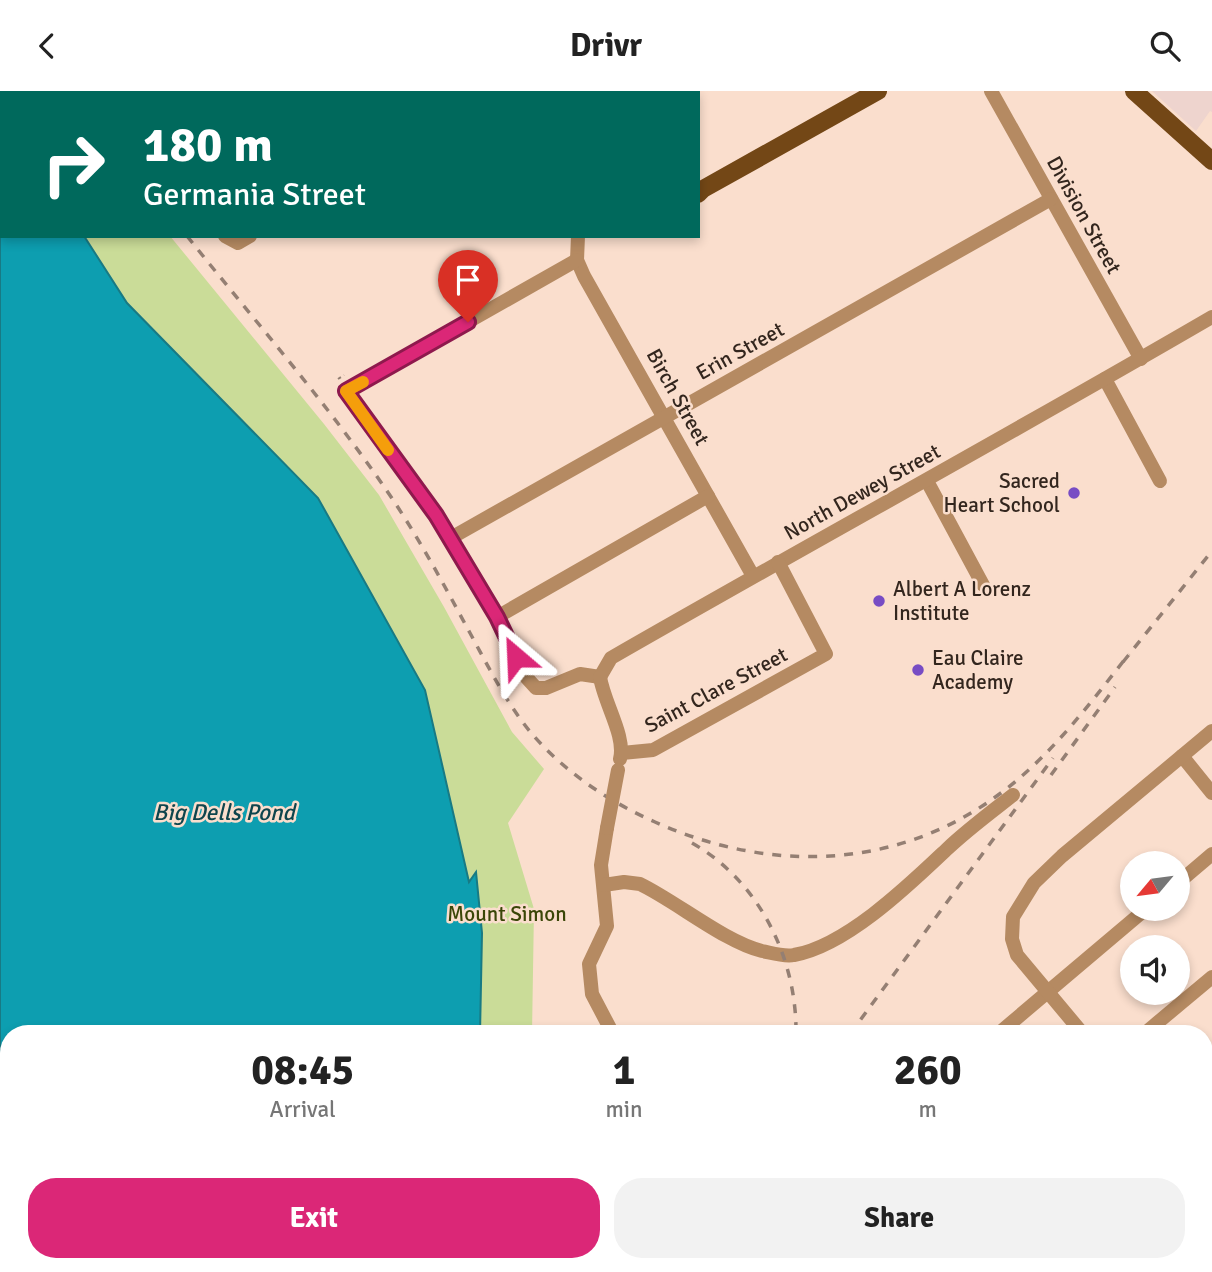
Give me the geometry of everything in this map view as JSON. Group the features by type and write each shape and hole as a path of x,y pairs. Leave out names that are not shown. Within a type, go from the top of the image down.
{"main road":[{"path":"700,191 878,91"},
{"path":"1134,91 1212,161"},
{"path":"1152,91 1212,145"}],"street":[{"name":"Division Street","path":"991,91 1141,359"},
{"name":"Erin Street","path":"449,539 1051,199"},
{"name":"Birch Street","path":"578,238 577,260 584,277 753,576"},
{"path":"577,260 342,385 424,497 497,617 526,677 536,688 546,688 580,674 600,677 603,695 618,729 622,753 601,865 607,926 589,964 592,993 608,1025"},
{"name":"North Dewey Street","path":"600,677 611,658 1212,317"},
{"path":"1105,379 1160,481"},
{"path":"926,481 983,585"},
{"path":"497,617 708,496"},
{"name":"Saint Clare Street","path":"622,753 653,750 826,654 778,562"},
{"path":"1076,1025 1017,955 1012,940 1013,917 1034,883 1062,856 1212,731"},
{"path":"1182,756 1212,793"},
{"path":"604,885 624,882 640,884 736,940 760,950 784,956 793,955 811,950 832,939 883,907 979,821 1013,795"},
{"path":"1190,873 1212,854"},
{"path":"1008,1025 1131,921"},
{"path":"1155,1025 1212,977"}],"path":[{"path":"342,385 344,375"}],"shaded area":[{"path":"1152,91 1212,91 1212,112 1210,111 1196,131"}],"green space":[{"name":"Mount Simon","path":"85,238 172,238 379,495 512,732 544,769 508,823 534,909 532,1025 480,1025 482,933 475,873 469,882 127,303"}],"water":[{"name":"Big Dells Pond","path":"0,238 85,238 127,303 318,498 425,690 469,882 476,872 482,933 480,1025 0,1025"}],"railway":[{"path":"189,238 315,393 387,491 430,561 499,685 532,734 559,761 589,785 655,822 740,850 784,856 828,856 871,851 914,840 955,822 1014,783 1050,749 1129,654"},
{"path":"1123,662 1212,551"},
{"path":"1051,775 1115,687"},
{"path":"857,1025 1053,758"},
{"path":"692,843 716,859 737,878 755,900 769,924 790,977 796,1025"}],"slow traffic":[{"path":"363,382 346,391 388,450"}],"place":[{"name":"Sacred Heart School","path":"1074,493"},
{"name":"Albert A Lorenz Institute","path":"879,601"},
{"name":"Eau Claire Academy","path":"918,670"}],"route":[{"path":"468,322 346,391 436,515 497,617 516,657"}]}
